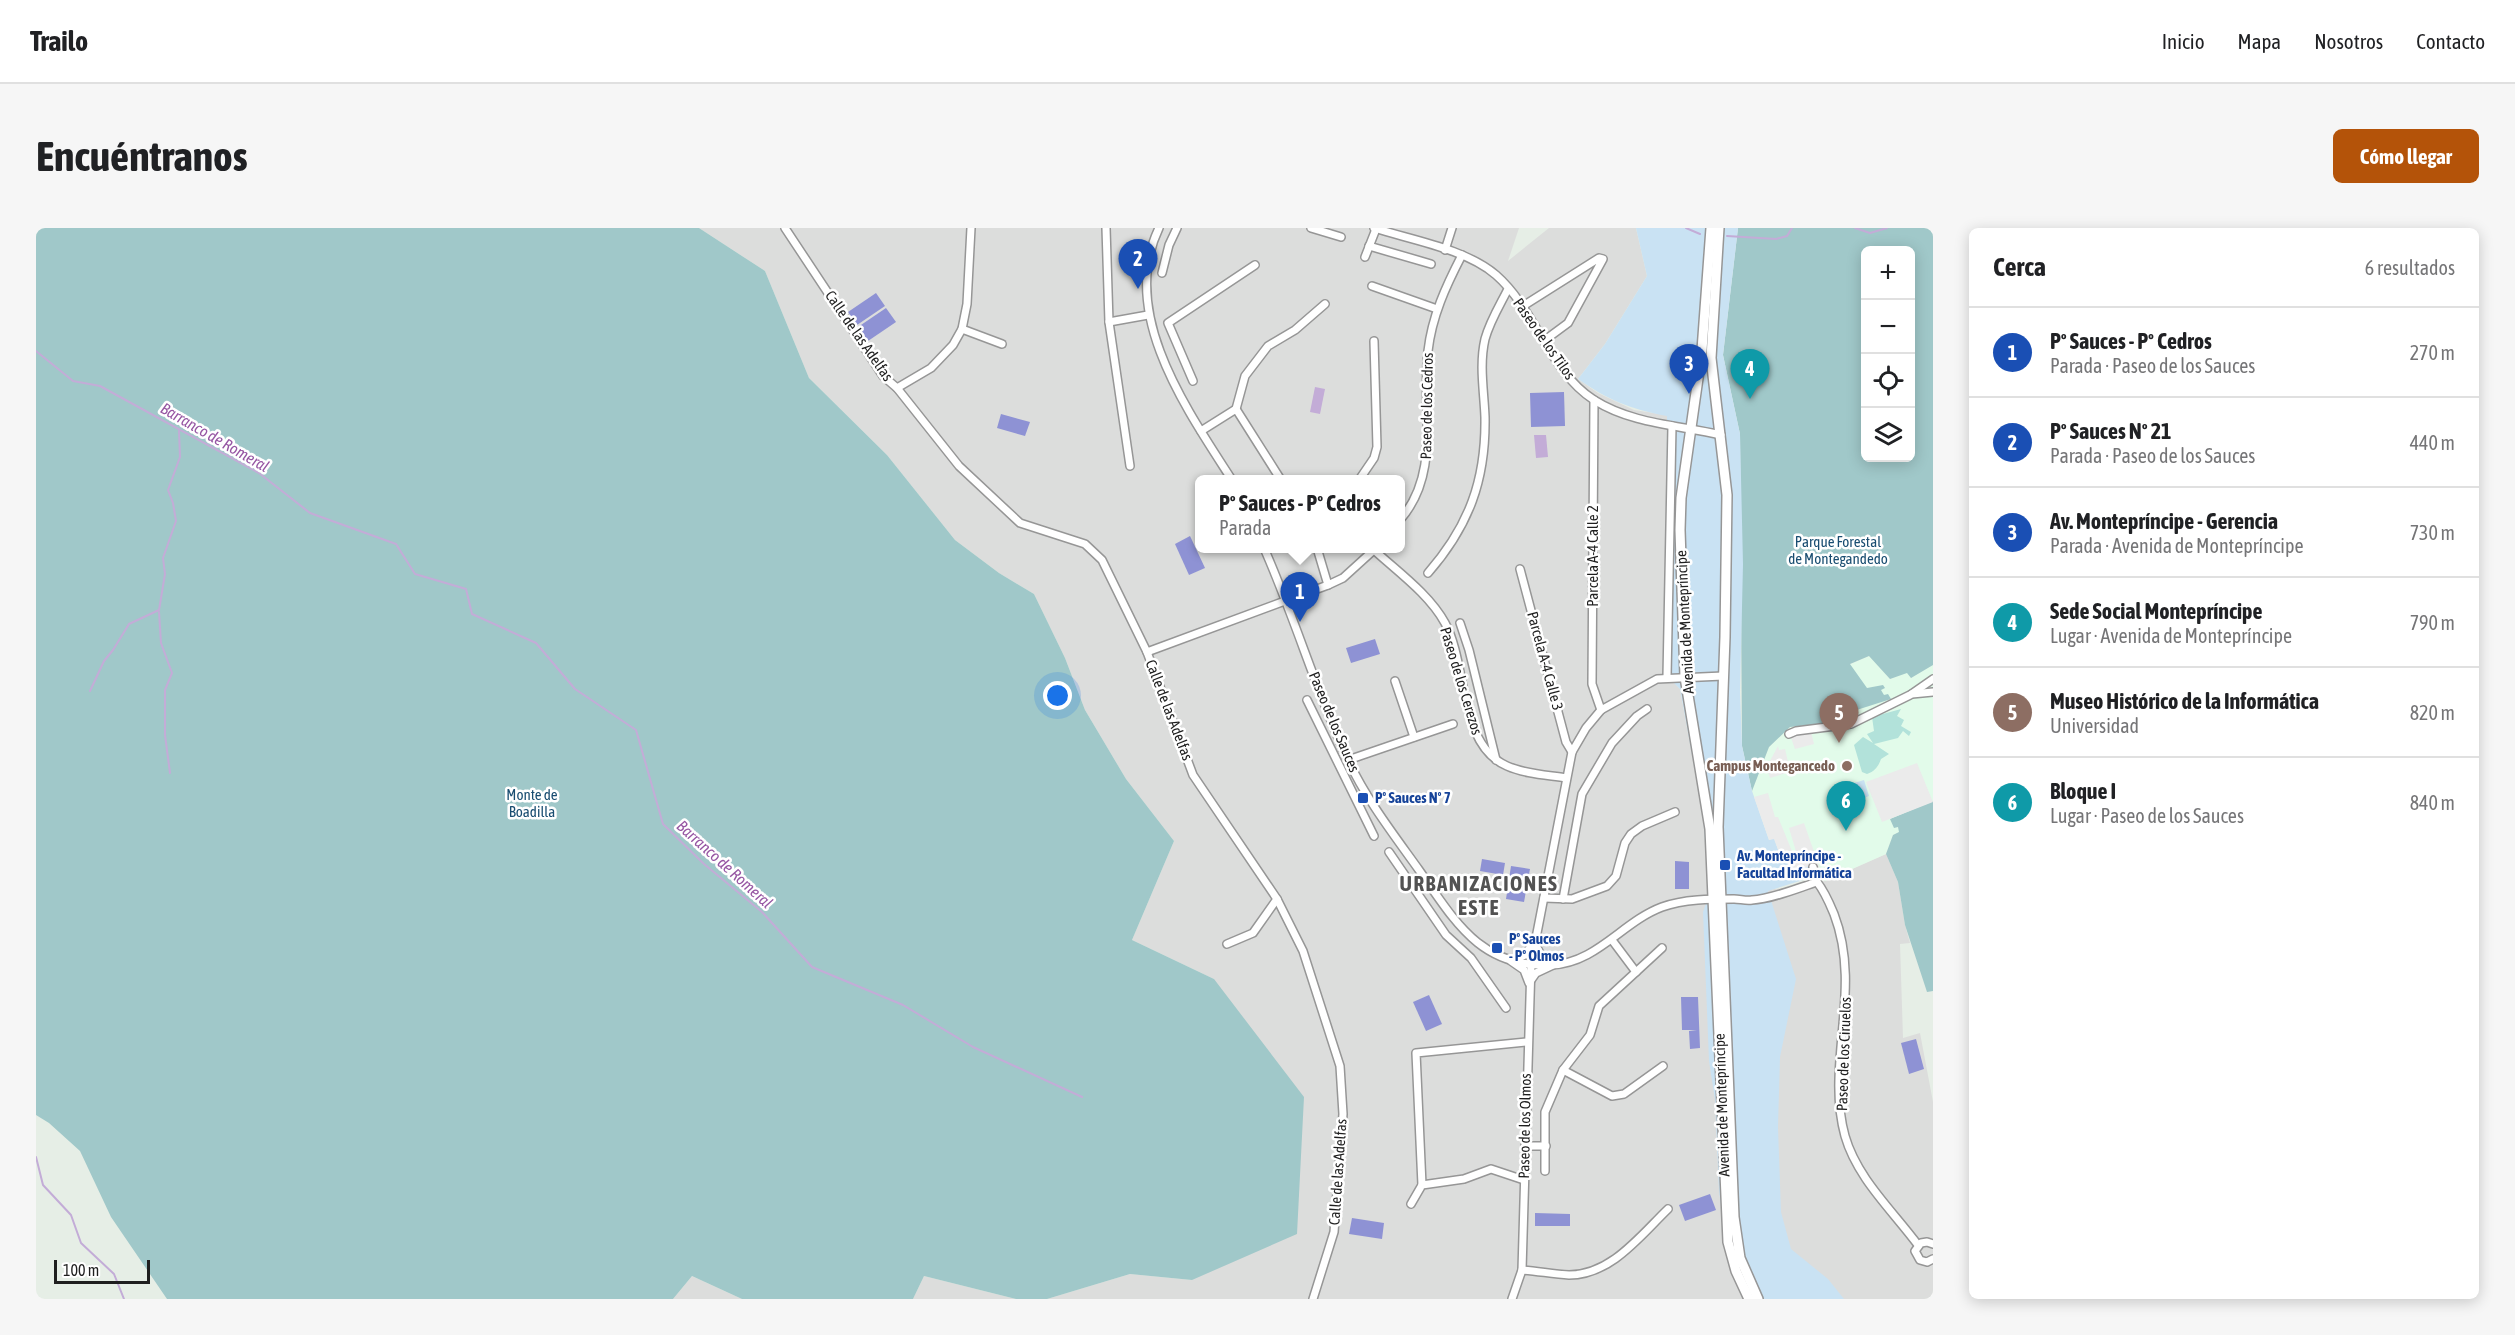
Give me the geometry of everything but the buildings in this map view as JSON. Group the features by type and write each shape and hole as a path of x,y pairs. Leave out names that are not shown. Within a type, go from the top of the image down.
{"street":[{"name":"Calle de las Adelfas","path":"785,228 883,376 897,388 959,466 1020,522 1085,544 1102,560 1147,652 1193,775 1277,899 1303,951 1340,1066 1343,1114 1334,1232 1317,1298"},
{"path":"897,388 931,368 953,345 962,329 967,304 971,228"},
{"path":"1106,228 1109,322 1130,466"},
{"path":"1159,228 1153,240 1145,290 1148,315 1172,376 1201,431 1229,475"},
{"path":"1162,273 1169,245 1177,228"},
{"path":"1311,228 1341,237"},
{"path":"1365,257 1375,228"},
{"name":"Paseo de los Tilos","path":"1375,228 1462,255 1474,260 1497,276 1523,306 1565,373 1594,400 1632,418 1721,435"},
{"path":"1445,250 1452,228"},
{"name":"Avenida de Montepríncipe","path":"1711,228 1702,350 1680,513 1685,677 1710,830 1717,899 1734,1217 1740,1258 1758,1299"},
{"name":"Avenida de Montepríncipe","path":"1719,228 1711,358 1727,495 1717,899 1727,1225 1736,1271 1749,1299"},
{"path":"1153,240 1169,245"},
{"path":"1370,246 1431,264"},
{"name":"Paseo de los Cedros","path":"1405,515 1411,508 1426,467 1429,440 1426,369 1431,330 1440,298 1462,255"},
{"path":"1523,306 1599,258 1603,259 1568,323 1545,340"},
{"path":"1151,325 1167,323 1255,265"},
{"path":"1372,286 1437,309"},
{"path":"1428,573 1449,549 1463,526 1480,480 1485,441 1482,362 1485,338 1508,289"},
{"path":"1201,431 1236,409 1245,376 1268,346 1295,330 1325,304"},
{"path":"1109,322 1148,315"},
{"path":"1167,323 1193,381"},
{"path":"962,329 1002,344"},
{"path":"1362,475 1374,458 1377,447 1374,341"},
{"name":"Parcela A-4 Calle 2","path":"1594,400 1592,684 1601,710"},
{"path":"1236,409 1278,475"},
{"path":"1667,677 1672,426"},
{"name":"Paseo de los Sauces","path":"1266,553 1288,602 1323,701 1348,760 1375,805 1443,904 1469,937 1480,946 1511,961 1553,965 1587,955 1636,920 1665,906 1717,899 1749,901 1817,882"},
{"path":"1318,553 1328,585"},
{"path":"1147,652 1288,602 1328,585 1343,578 1372,553"},
{"name":"Paseo de los Cerezos","path":"1378,553 1424,596 1445,624 1457,656 1474,729 1486,750 1496,760"},
{"name":"Parcela A-4 Calle 3","path":"1520,569 1566,742 1572,752"},
{"path":"1460,623 1469,650 1496,760 1513,768 1566,778"},
{"name":"Paseo de los Olmos","path":"1512,1299 1522,1270 1531,964 1572,752 1586,728 1601,710 1657,679 1723,676"},
{"path":"1789,734 1796,730 1851,723 1910,694 1933,679"},
{"path":"1395,681 1414,737"},
{"path":"1910,694 1933,692"},
{"path":"1323,701 1309,703 1374,836"},
{"path":"1563,899 1581,794 1612,743 1637,716 1647,710"},
{"path":"1348,760 1453,724"},
{"path":"1361,812 1375,805"},
{"path":"1544,898 1572,899 1607,886 1616,876 1625,843 1631,834 1642,826 1675,812"},
{"path":"1389,852 1446,935 1462,949 1506,1008"},
{"path":"1813,867 1817,882"},
{"name":"Paseo de los Ciruelos","path":"1817,882 1827,896 1838,925 1845,963 1846,1000 1840,1105 1845,1136 1861,1172 1918,1245 1916,1255 1920,1260 1927,1262 1933,1259"},
{"path":"1227,944 1253,933 1277,899"},
{"path":"1462,949 1469,937"},
{"path":"1612,939 1636,972"},
{"path":"1511,961 1525,955 1534,942 1541,955 1553,965 1536,973 1529,983"},
{"path":"1545,1171 1545,1112 1563,1070 1590,1035 1599,1006 1662,948"},
{"path":"1511,961 1524,970 1529,983"},
{"path":"1411,1204 1422,1185 1416,1053 1527,1042"},
{"path":"1563,1070 1612,1096 1624,1094 1663,1066"},
{"path":"1524,1146 1546,1146"},
{"path":"1422,1185 1464,1179 1491,1169 1524,1180"},
{"path":"1522,1270 1570,1275 1590,1272 1612,1262 1668,1209"},
{"path":"1918,1245 1927,1242 1933,1244"}],"shaded area":[{"path":"699,228 1519,228 1508,261 1549,228 1636,228 1647,276 1605,344 1578,379 1598,393 1634,410 1667,415 1666,674 1680,689 1703,815 1709,895 1798,887 1825,881 1886,854 1898,882 1910,943 1900,944 1903,1038 1920,1033 1933,1102 1933,1299 1047,1299 1130,1274 1192,1280 1214,979 1132,940 1174,841 1126,779 1085,710 1065,658 1034,594 999,573 955,540 887,455 809,378 765,271"},
{"path":"1636,228 1738,228 1723,355 1740,434 1743,564 1740,692 1742,746 1752,791 1769,840 1774,838 1780,855 1810,867 1811,873 1806,879 1768,891 1796,979 1780,1057 1778,1127 1781,1212 1791,1249 1828,1279 1844,1299 1744,1299 1728,1256 1719,1191 1715,1100 1709,1061 1703,912 1709,895 1703,815 1680,689 1666,675 1667,416 1620,403 1578,379 1605,344 1647,276"},
{"path":"876,293 885,306 857,325 848,312"},
{"path":"886,308 896,322 868,341 858,327"},
{"path":"1315,387 1325,389 1320,414 1310,412"},
{"path":"1564,392 1565,426 1531,427 1530,393"},
{"path":"1001,414 1030,422 1025,436 997,428"},
{"path":"1534,435 1546,435 1548,457 1536,458"},
{"path":"1190,536 1195,553 1198,553 1205,568 1189,575 1175,544"},
{"path":"1375,639 1380,654 1351,663 1346,648"},
{"name":"Campus Montegancedo","path":"1869,656 1890,679 1907,672 1911,678 1933,665 1933,801 1898,827 1900,832 1893,835 1886,854 1825,881 1819,866 1792,868 1769,840 1752,791 1769,747 1790,727 1806,726 1849,665"},
{"path":"1901,709 1897,716 1904,720 1901,726 1911,732 1909,736 1903,731 1898,738 1874,744 1889,754 1881,759 1872,772 1867,774 1862,772 1854,745 1863,737 1873,743 1867,734 1874,731 1872,717"},
{"path":"1811,732 1814,744 1795,749 1790,735"},
{"path":"1778,746 1779,750 1785,749 1789,766 1785,767 1786,773 1770,778 1768,772 1764,772"},
{"path":"1917,763 1933,802 1882,822 1866,782"},
{"path":"1864,780 1869,796 1842,806 1837,788 1849,785 1853,797 1859,795 1856,785 1851,784"},
{"path":"1768,793 1775,817 1778,817 1794,856 1797,855 1789,828 1804,823 1819,866 1792,868 1780,855 1774,839 1769,840 1754,797"},
{"path":"1482,859 1505,863 1503,875 1480,871"},
{"path":"1675,861 1689,862 1689,889 1675,889"},
{"path":"1511,866 1530,869 1524,902 1506,899"},
{"path":"1429,995 1442,1024 1426,1031 1413,1002"},
{"path":"1681,997 1698,997 1700,1048 1690,1049 1689,1031 1697,1030 1682,1030"},
{"path":"1916,1039 1924,1069 1909,1074 1901,1043"},
{"path":"1710,1194 1716,1210 1685,1221 1679,1205"},
{"path":"1535,1213 1570,1214 1570,1226 1535,1226"},
{"path":"1352,1218 1384,1223 1382,1239 1349,1234"},
{"path":"692,1276 742,1299 673,1299"},
{"path":"924,1276 1016,1299 913,1299"}],"green space":[{"name":"Monte de Boadilla","path":"36,228 699,228 765,271 809,378 887,455 955,540 999,573 1034,594 1065,658 1085,710 1126,779 1174,841 1132,940 1214,979 1304,1097 1297,1234 1192,1280 1130,1274 1047,1299 1016,1299 924,1276 913,1299 742,1299 692,1276 673,1299 167,1299 111,1217 80,1151 49,1123 36,1115"},
{"name":"Parque Forestal de Montegandedo","path":"1738,228 1933,228 1933,665 1911,678 1907,673 1890,679 1869,656 1850,664 1867,688 1883,685 1885,688 1881,690 1891,699 1841,715 1822,724 1790,727 1769,747 1752,791 1742,746 1740,434 1723,355"},
{"path":"1933,801 1933,991 1927,992 1905,925 1898,882 1886,854 1893,835 1899,832 1898,827 1894,828 1890,819"}],"waterway":[{"path":"1686,228 1700,234"},
{"path":"1727,236 1776,239 1787,236 1792,228"},
{"path":"1855,228 1870,233 1887,228"},
{"name":"Barranco de Romeral","path":"36,351 73,381 100,386 259,473 310,513 396,544 415,574 466,589 472,614 536,643 575,689 636,730 663,824 704,864 762,912 812,967 903,1005 973,1047 1082,1097"},
{"path":"90,691 104,661 129,624 159,610 165,574 163,558 176,521 168,490 180,457 179,431"},
{"path":"159,612 161,643 172,673 165,690 165,735 170,773"},
{"path":"36,1157 43,1185 71,1215 81,1243 114,1274 124,1299"}],"place":[{"name":"Pº Sauces Nº 21","path":"1138,289"},
{"name":"Av. Montepríncipe - Gerencia","path":"1689,394"},
{"name":"Sede Social Montepríncipe","path":"1750,399"},
{"name":"Pº Sauces - Pº Cedros","path":"1300,622"},
{"name":"Museo Histórico de la Informática","path":"1839,743"},
{"name":"Campus Montegancedo","path":"1847,766"},
{"name":"Pº Sauces Nº 7","path":"1363,798"},
{"name":"Bloque I","path":"1846,831"},
{"name":"Av. Montepríncipe - Facultad Informática","path":"1725,865"},
{"name":"Pº Sauces - Pº Olmos","path":"1497,948"}],"district":[{"name":"URBANIZACIONES ESTE","path":"1479,896"}]}
